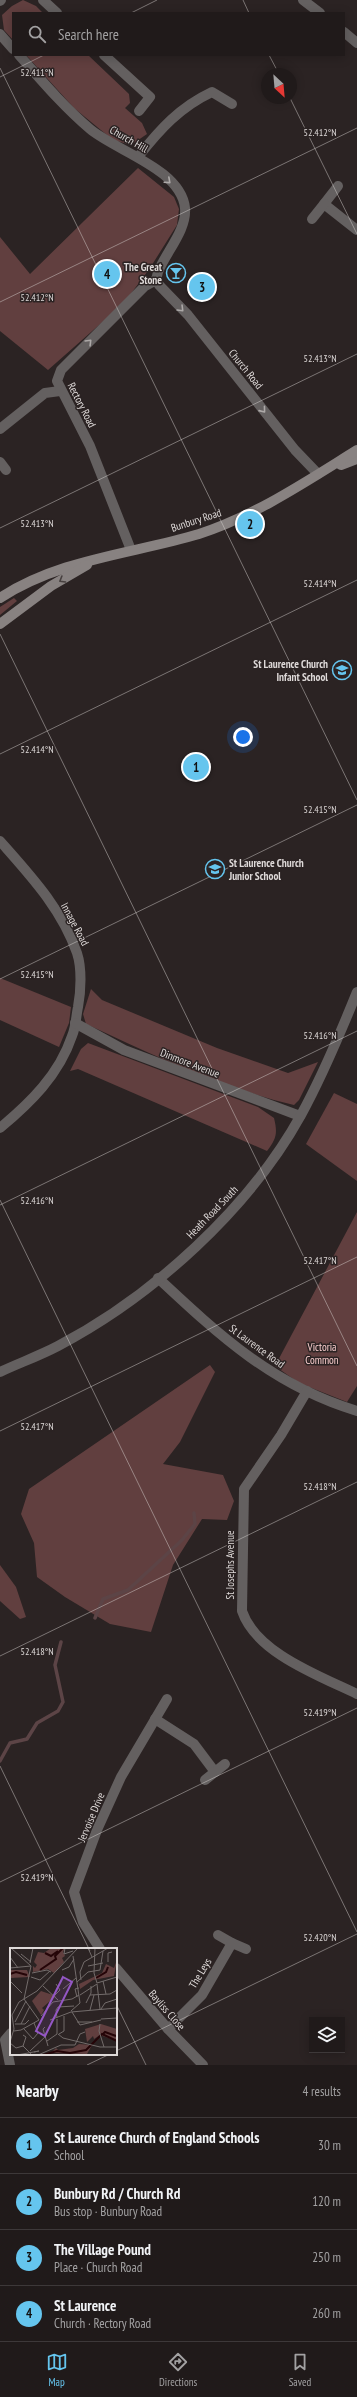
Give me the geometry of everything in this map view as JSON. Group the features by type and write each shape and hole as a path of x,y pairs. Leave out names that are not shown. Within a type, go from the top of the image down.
{"main road":[{"path":"318,474 357,450"},
{"path":"318,474 357,460"},
{"name":"Bunbury Road","path":"0,598 40,576 70,566 200,533 229,522 318,474"},
{"name":"Bunbury Road","path":"0,624 51,586 96,560"}],"street":[{"path":"43,0 56,12"},
{"path":"303,0 319,12"},
{"path":"345,33 357,43"},
{"path":"0,34 12,48"},
{"name":"Church Hill","path":"20,56 67,108 91,130 112,145 138,156 177,188 185,208 183,223 162,262 156,280"},
{"path":"105,56 150,97 139,111"},
{"path":"138,156 158,131 179,110 196,99 212,92 232,104"},
{"path":"312,219 338,186"},
{"path":"324,204 357,230"},
{"name":"Rectory Road","path":"131,550 90,446 60,391 57,381 61,370 145,286 156,280"},
{"name":"Church Road","path":"156,280 166,293 188,315 295,450 318,474"},
{"path":"0,429 45,393 60,391"},
{"name":"Innage Road","path":"0,841 41,887 77,954 81,991 73,1036 52,1077 25,1107 0,1128"},
{"name":"Heath Road South","path":"0,1372 58,1346 130,1300 198,1244 240,1203 272,1160 300,1116 327,1066 357,992"},
{"name":"Dinmore Avenue","path":"75,1023 124,1050 300,1116"},
{"name":"St Laurence Road","path":"158,1278 234,1346 264,1368 307,1391 357,1411"},
{"name":"St Josephs Avenue","path":"307,1391 282,1435 244,1489 242,1611 246,1624 273,1650 357,1694"},
{"name":"Jervoise Drive","path":"99,1948 90,1935 78,1907 74,1892 97,1830 121,1777 167,1699"},
{"path":"155,1719 194,1744 215,1772"},
{"path":"206,1780 224,1764"},
{"path":"218,1935 246,1949"},
{"name":"The Leys","path":"168,2030 202,1995 232,1943"},
{"name":"Bayliss Close","path":"117,1969 168,2030 203,2065"},
{"path":"10,2034 5,2040 10,2065"}],"green space":[{"path":"23,0 36,6 42,12 12,12 12,39 4,30 2,15 12,6"},
{"path":"27,56 89,56 129,94 130,103 125,108 142,123 147,134 131,145 113,140 74,108"},
{"path":"138,168 174,197 179,209 177,225 150,268 124,303 48,370 0,331 0,237 30,274"},
{"path":"14,598 17,601 0,615 0,607"},
{"path":"0,978 71,1007 69,1023 59,1047 0,1020"},
{"path":"91,989 102,1000 217,1048 288,1073 318,1062 299,1100 294,1105 241,1090 188,1070 86,1024 83,1014"},
{"path":"88,1043 258,1107 274,1118 276,1132 272,1143 267,1151 78,1069 70,1071 81,1049"},
{"path":"334,1093 357,1104 357,1181 306,1144"},
{"name":"Victoria Common","path":"357,1212 357,1386 347,1402 299,1383 275,1366"},
{"path":"210,1365 215,1372 180,1442 163,1464 223,1475 234,1501 227,1520 202,1519 173,1565 151,1632 110,1624 65,1597 37,1577 34,1543 21,1514 29,1489"},
{"path":"0,1565 16,1587 26,1617 20,1619 0,1601"}],"waterway":[{"path":"95,1618 103,1599 128,1590 182,1540 195,1524 194,1513"},
{"path":"0,1761 10,1743 27,1739 37,1723 58,1711 63,1702 55,1665 61,1642"}],"place":[{"name":"The Great Stone","path":"176,273"},
{"name":"St Laurence","path":"107,274"},
{"name":"The Village Pound","path":"202,287"},
{"name":"Bunbury Rd / Church Rd","path":"250,524"},
{"name":"St Laurence Church Infant School","path":"342,670"},
{"name":"St Laurence Church of England Schools","path":"196,767"},
{"name":"St Laurence Church Junior School","path":"215,869"}]}
